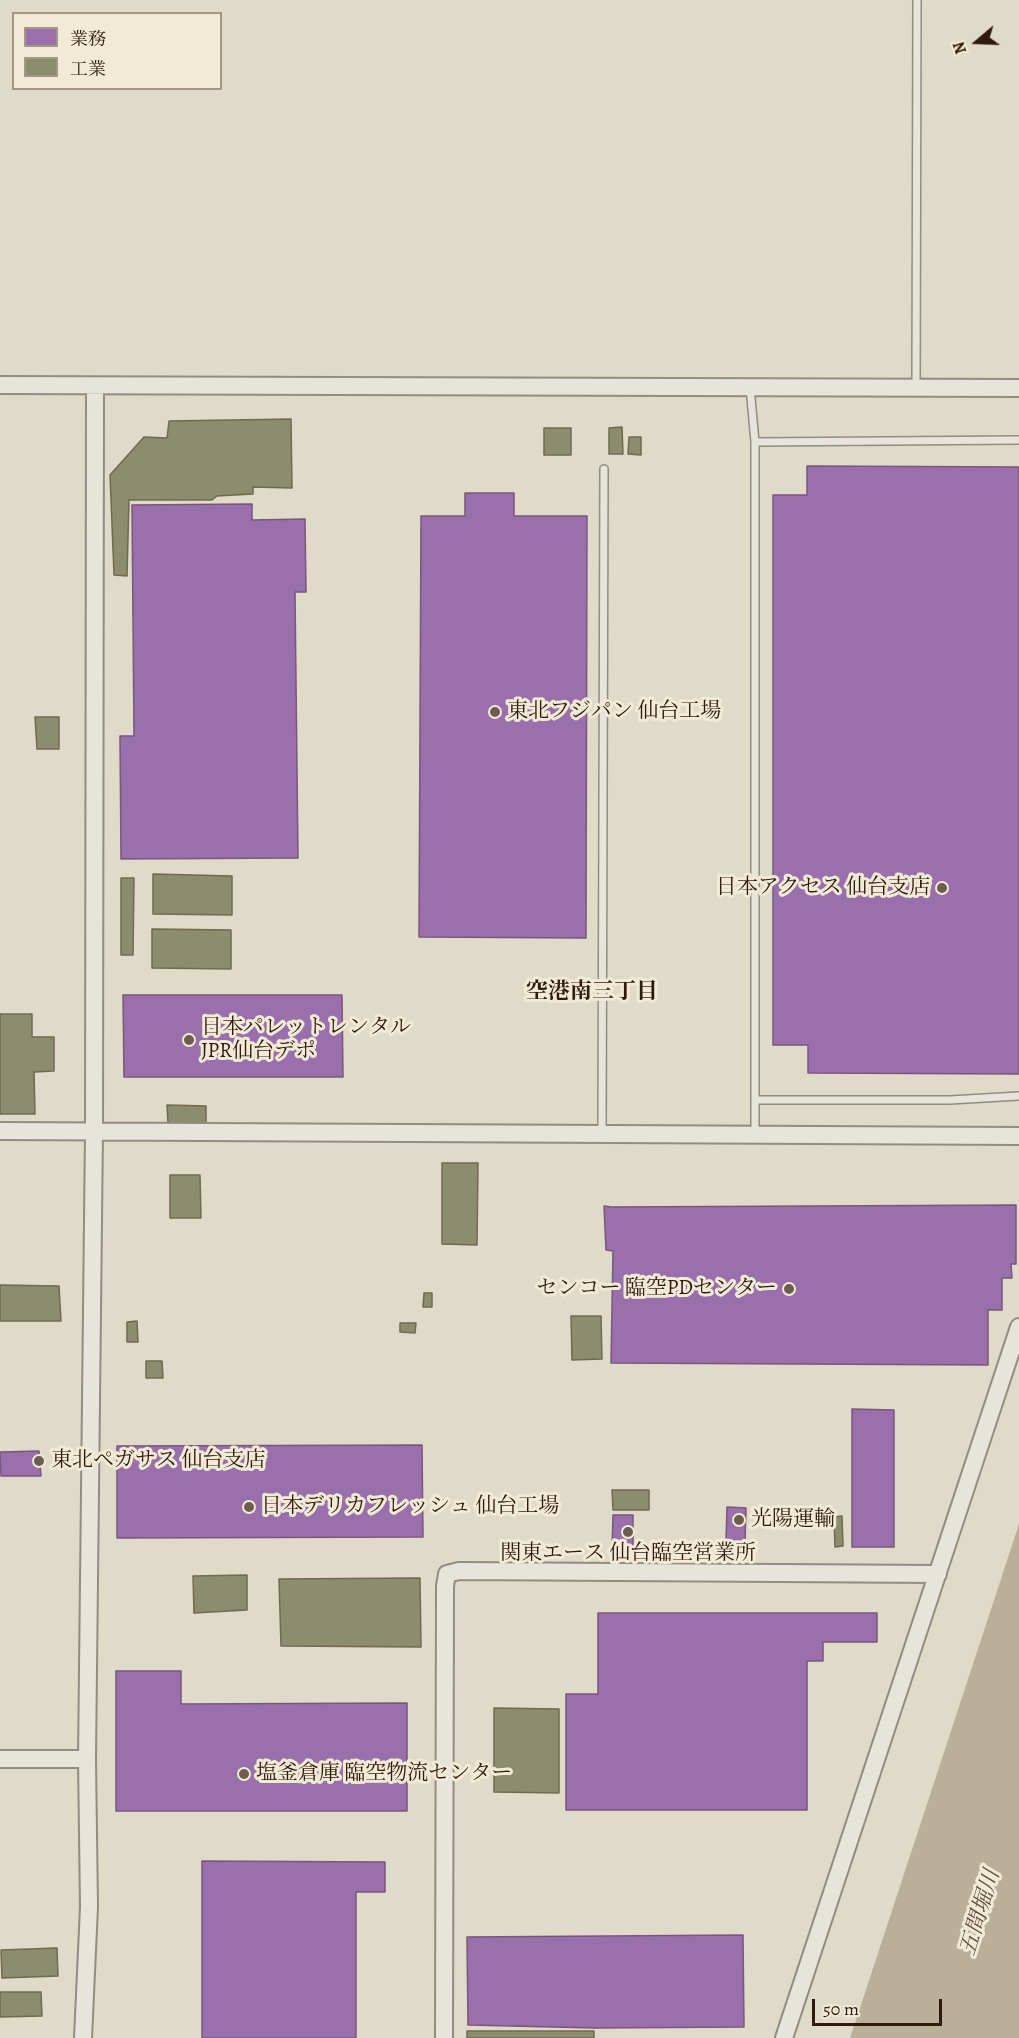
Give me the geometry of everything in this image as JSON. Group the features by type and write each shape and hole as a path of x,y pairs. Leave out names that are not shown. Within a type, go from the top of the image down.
{"street":[{"path":"0,385 1019,388"},
{"path":"83,2038 89,1907 87,1759 94,1131 95,386"},
{"path":"0,1131 1019,1136"},
{"path":"784,2038 1019,1327"},
{"path":"444,2038 445,1586 447,1574 459,1571 529,1571 938,1574"},
{"path":"0,1759 87,1759"}],"lane":[{"path":"916,387 917,0"},
{"path":"750,387 755,442 755,1135"},
{"path":"755,442 1019,440"},
{"path":"602,1134 604,469"},
{"path":"755,1100 950,1100 1019,1096"}],"water":[{"name":"五間堀川","path":"1019,1524 1019,2038 850,2038 859,2011"}],"building: 業務":[{"path":"807,466 1019,467 1019,1074 808,1073 808,1045 773,1045 773,495 807,495"},
{"path":"465,493 514,493 514,516 587,516 586,938 419,937 421,516 465,516"},
{"path":"252,504 252,520 305,519 306,592 295,592 298,858 121,859 120,736 134,736 132,505"},
{"path":"123,995 342,995 343,1077 124,1077"},
{"path":"1016,1205 1016,1264 1011,1264 1012,1278 1002,1278 1002,1310 988,1310 988,1365 611,1363 613,1251 606,1250 604,1206"},
{"path":"852,1409 894,1410 894,1547 852,1547"},
{"path":"422,1445 423,1537 117,1538 117,1446"},
{"path":"39,1451 41,1476 1,1476 0,1452"},
{"path":"727,1507 746,1508 745,1541 726,1540"},
{"path":"613,1515 633,1515 633,1549 612,1548"},
{"path":"598,1613 877,1613 877,1642 823,1642 823,1661 807,1661 807,1810 566,1810 566,1694 598,1694"},
{"path":"116,1671 181,1671 181,1704 407,1703 407,1811 116,1811"},
{"path":"202,1861 385,1862 385,1892 356,1892 356,2038 202,2038"},
{"path":"743,1935 744,2027 594,2028 468,2025 467,1937"}],"building: 工業":[{"path":"291,419 292,488 253,487 253,494 217,496 212,500 129,500 127,576 114,575 110,475 144,437 167,438 169,421"},
{"path":"622,427 623,454 609,454 609,428"},
{"path":"544,428 571,428 571,455 544,455"},
{"path":"629,437 641,437 641,455 628,454"},
{"path":"35,717 59,717 59,749 37,749"},
{"path":"153,874 232,876 232,915 153,914"},
{"path":"121,878 134,878 133,955 121,955"},
{"path":"152,929 231,930 231,969 152,968"},
{"path":"0,1014 32,1014 32,1037 54,1037 54,1071 34,1072 35,1114 0,1114"},
{"path":"167,1105 206,1106 206,1124 168,1124"},
{"path":"442,1163 478,1163 477,1245 442,1244"},
{"path":"170,1175 200,1175 201,1218 170,1218"},
{"path":"0,1285 59,1286 61,1321 0,1321"},
{"path":"424,1293 432,1293 432,1307 423,1307"},
{"path":"571,1316 601,1316 602,1359 572,1360"},
{"path":"137,1321 138,1342 127,1342 127,1322"},
{"path":"400,1323 416,1323 415,1333 400,1332"},
{"path":"146,1361 162,1361 163,1378 146,1378"},
{"path":"612,1490 649,1490 649,1510 613,1510"},
{"path":"842,1516 843,1546 835,1547 834,1517"},
{"path":"247,1575 247,1610 194,1613 193,1576"},
{"path":"420,1578 421,1647 281,1646 279,1579"},
{"path":"494,1708 559,1709 559,1793 494,1792"},
{"path":"57,1948 58,1976 2,1978 1,1950"},
{"path":"0,1992 41,1992 42,2016 0,2017"},
{"path":"467,2031 594,2031 594,2038 467,2038"}],"place":[{"name":"東北フジパン 仙台工場","path":"495,712"},
{"name":"日本アクセス 仙台支店","path":"942,888"},
{"name":"日本パレットレンタル JPR仙台デポ","path":"189,1040"},
{"name":"センコー 臨空PDセンター","path":"789,1289"},
{"name":"東北ペガサス 仙台支店","path":"39,1461"},
{"name":"日本デリカフレッシュ 仙台工場","path":"249,1507"},
{"name":"光陽運輸","path":"739,1520"},
{"name":"関東エース 仙台臨空営業所","path":"628,1532"},
{"name":"塩釜倉庫 臨空物流センター","path":"244,1774"}],"district":[{"name":"空港南三丁目","path":"592,993"}]}
